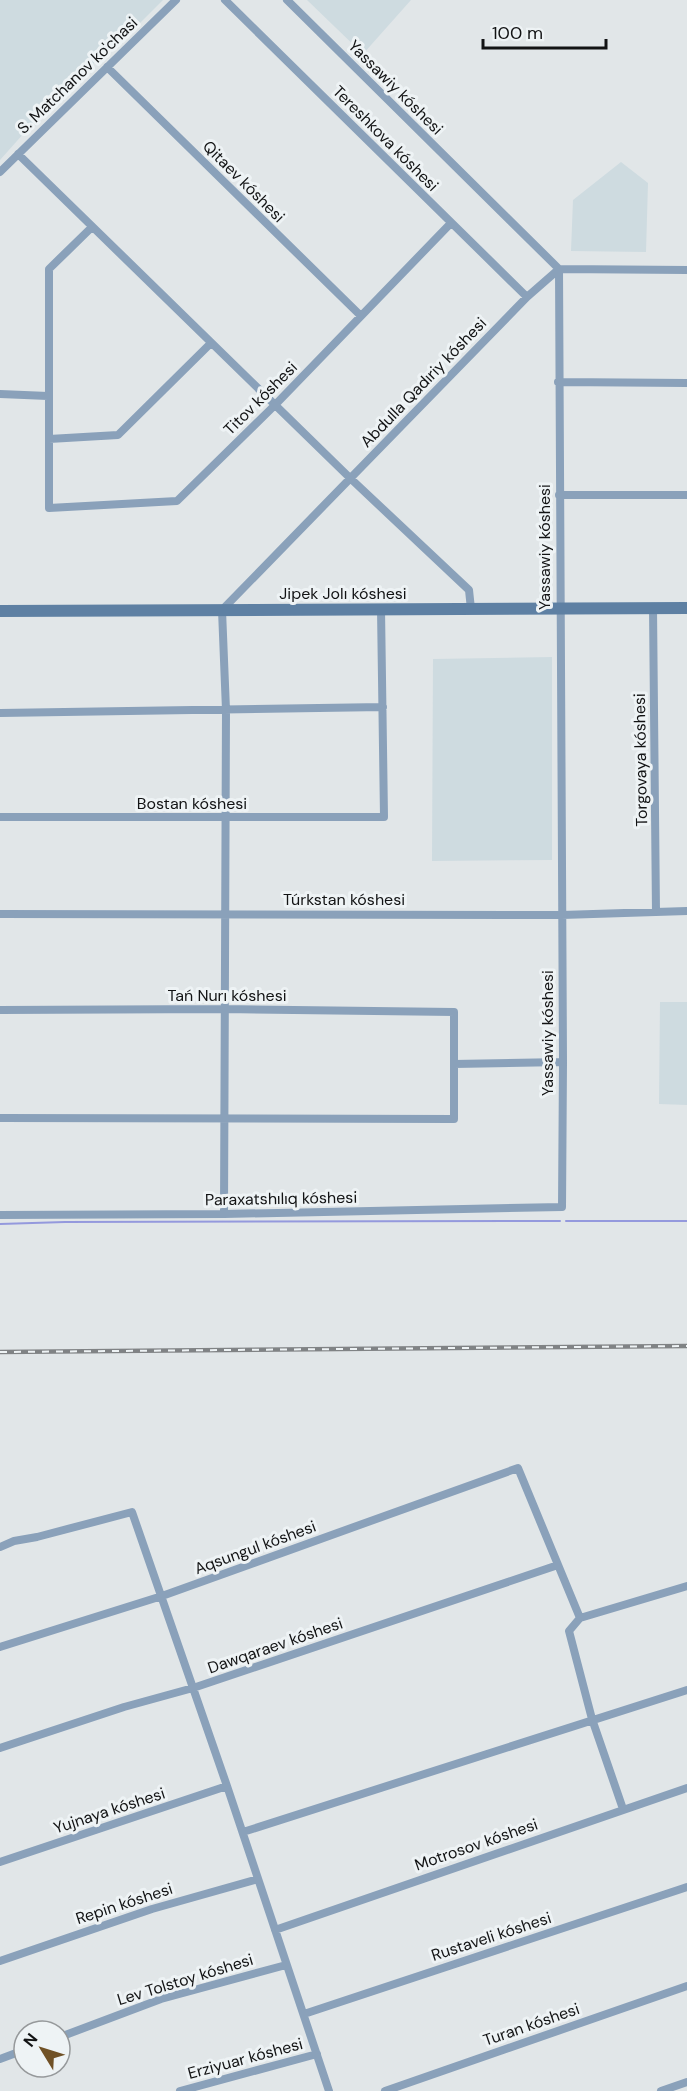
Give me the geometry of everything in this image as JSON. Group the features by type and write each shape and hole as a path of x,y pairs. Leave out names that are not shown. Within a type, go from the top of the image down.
{"street":[{"name":"S. Matchanov ko'chasi","path":"0,172 176,0"},
{"name":"Tereshkova kóshesi","path":"225,0 527,297"},
{"name":"Yassawiy kóshesi","path":"287,0 559,269 562,1208"},
{"name":"Qitaev kóshesi","path":"107,67 361,316"},
{"path":"18,154 350,478 469,590 471,609"},
{"name":"Titov kóshesi","path":"49,439 49,508 177,501 275,405 451,223"},
{"path":"92,226 49,269 49,439 118,435 211,343"},
{"path":"559,269 687,270"},
{"name":"Abdulla Qadıriy kóshesi","path":"222,610 527,297 559,269"},
{"path":"558,382 687,383"},
{"path":"0,394 48,396"},
{"path":"559,495 687,495"},
{"name":"Torgovaya kóshesi","path":"653,608 656,912"},
{"name":"Jipek Jolı kóshesi","path":"0,611 687,608"},
{"path":"0,713 382,707 381,609"},
{"path":"222,610 226,710 224,1214"},
{"name":"Bostan kóshesi","path":"0,818 384,817 382,707"},
{"name":"Túrkstan kóshesi","path":"0,914 562,915 687,912"},
{"name":"Tań Nurı kóshesi","path":"0,1010 225,1009 454,1012 454,1064"},
{"path":"0,1118 454,1119 454,1064 563,1062"},
{"name":"Paraxatshılıq kóshesi","path":"0,1215 562,1208"},
{"name":"Aqsungul kóshesi","path":"0,1647 162,1596 518,1468 558,1565"},
{"path":"0,1547 14,1541 132,1512 243,1832 329,2091"},
{"path":"558,1565 580,1618"},
{"name":"Dawqaraev kóshesi","path":"0,1748 124,1707 194,1688 558,1565"},
{"path":"623,1809 592,1719 569,1631 580,1618 687,1586"},
{"path":"243,1832 687,1690"},
{"name":"Yujnaya kóshesi","path":"0,1862 227,1786"},
{"name":"Motrosov kóshesi","path":"275,1930 687,1788"},
{"name":"Repin kóshesi","path":"0,1960 152,1909 258,1879"},
{"name":"Rustaveli kóshesi","path":"304,2014 687,1887"},
{"name":"Lev Tolstoy kóshesi","path":"72,2032 161,1999 286,1965"},
{"name":"Turan kóshesi","path":"385,2091 687,1986"},
{"name":"Erziyuar kóshesi","path":"180,2091 317,2054"},
{"path":"661,2091 687,2082"}],"shaded area":[{"path":"0,0 163,0 132,31 130,29 80,76 36,126 33,123 0,160"},
{"path":"307,0 411,0 363,54"},
{"path":"621,162 648,183 646,252 571,251 573,200"},
{"path":"552,657 552,860 432,861 433,659"},
{"path":"660,1002 687,1002 687,1105 659,1104"}],"waterway":[{"path":"0,1224 560,1221"},
{"path":"566,1221 687,1221"}],"railway":[{"path":"0,1352 687,1346"}]}
